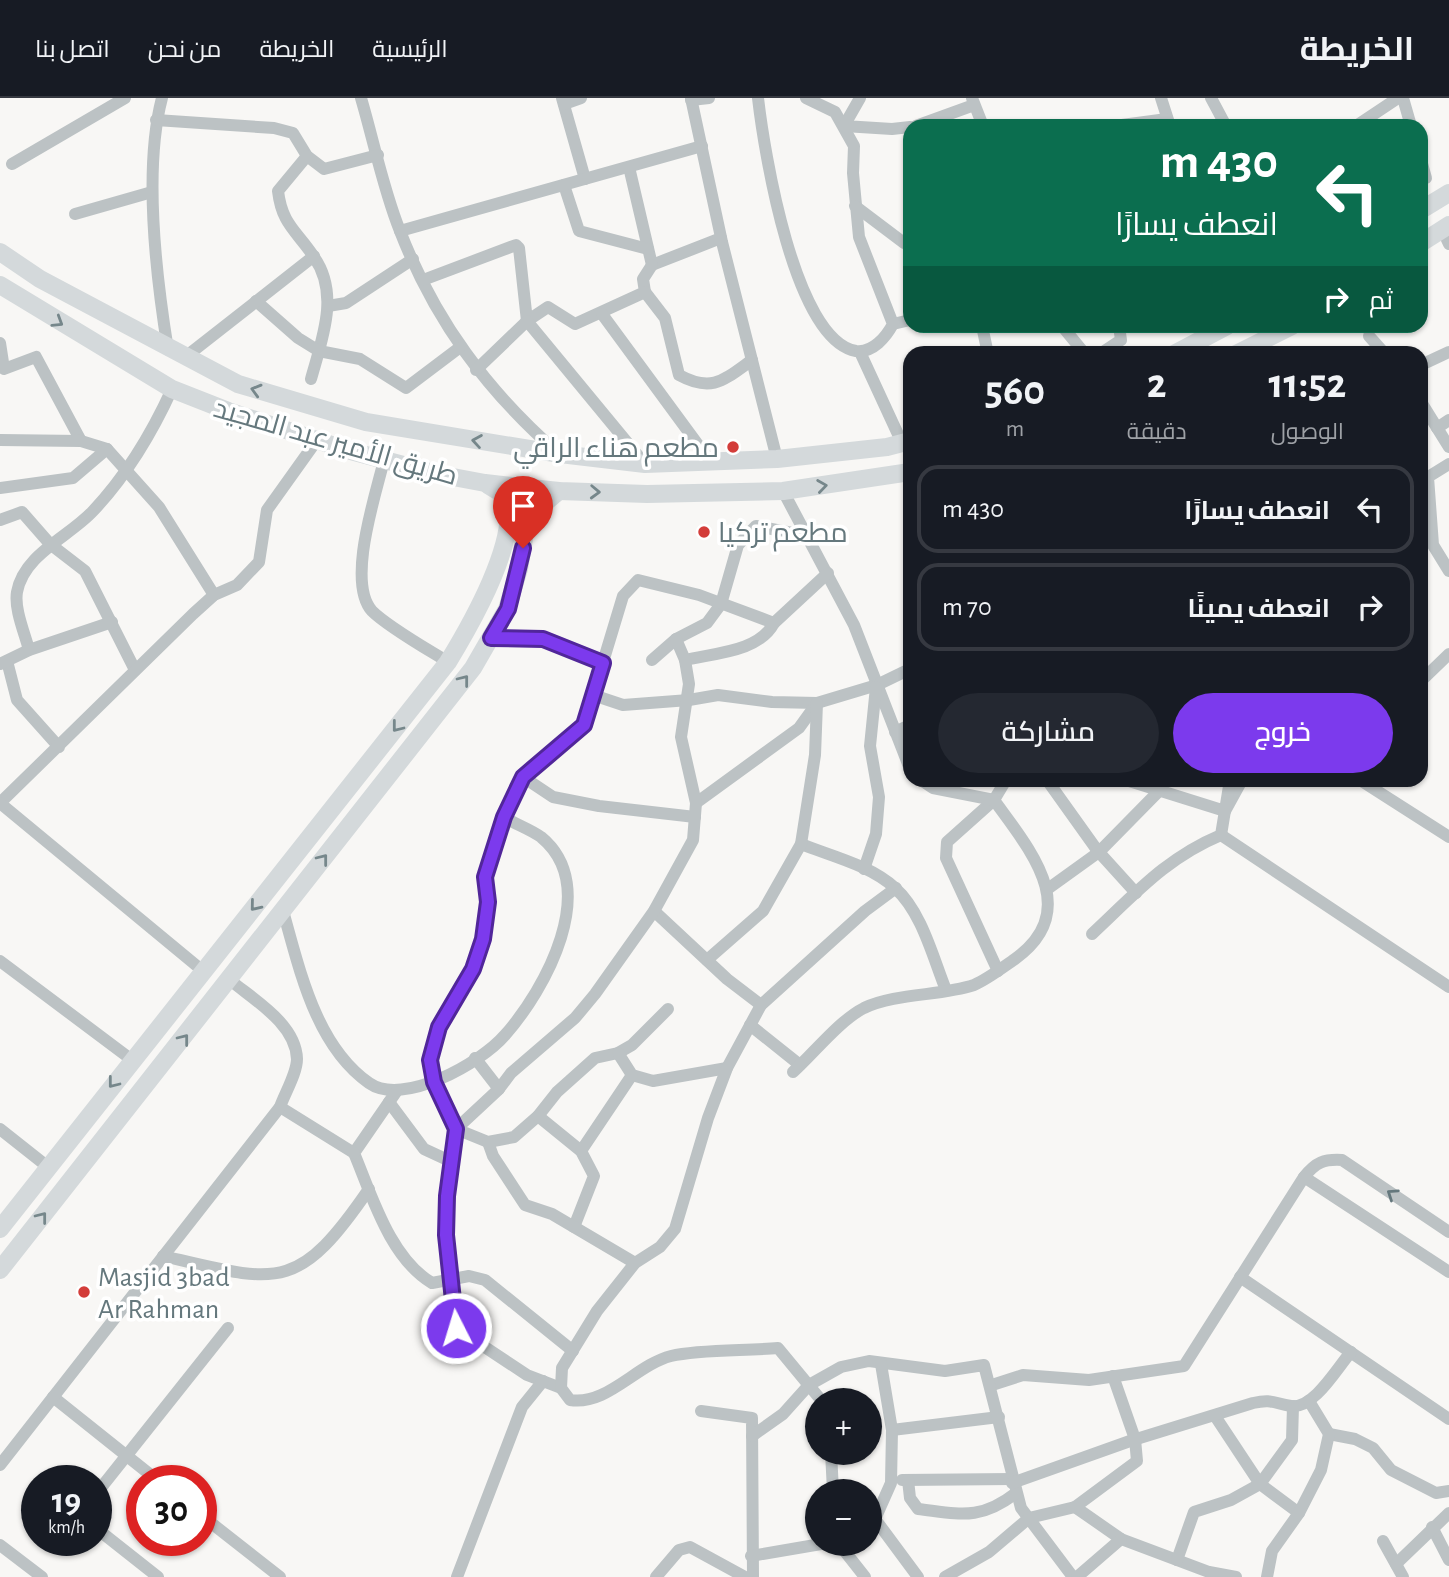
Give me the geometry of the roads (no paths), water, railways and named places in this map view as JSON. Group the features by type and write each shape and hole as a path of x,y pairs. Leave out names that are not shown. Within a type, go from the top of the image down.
{"main road":[{"path":"1428,206 1449,193"},
{"path":"1428,240 1447,233"},
{"name":"طريق الأمير عبد المجيد","path":"0,252 40,279 176,354 237,384 366,422 560,454 645,464 777,459 903,442"},
{"name":"طريق الأمير عبد المجيد","path":"0,285 172,389 317,440 384,460 485,483 559,491 783,492 903,473"},
{"path":"1189,346 1214,333"},
{"path":"1252,346 1278,333"},
{"path":"0,1229 447,663 478,612 507,525 510,507 506,496 485,483"},
{"path":"0,1270 473,668 508,609 519,569 526,526 533,513 559,491"},
{"path":"48,1167 68,1185"}],"street":[{"path":"12,164 125,98"},
{"path":"162,98 156,120 152,192 161,306 176,354 256,301 314,256"},
{"path":"361,98 400,231 459,348 495,394 560,454"},
{"path":"581,98 563,101 584,179"},
{"path":"709,98 691,99 721,238 777,459"},
{"path":"758,98 765,152 786,245 813,308 833,336 849,349 860,352 876,346 887,336 893,324 859,237 855,206 854,146 835,112 806,98"},
{"path":"844,126 860,98"},
{"path":"1161,98 1168,119"},
{"path":"1211,98 1222,119"},
{"path":"1367,119 1400,98 1408,119"},
{"path":"932,119 973,101 980,119"},
{"path":"156,120 274,128 293,133 307,156 324,169 378,155"},
{"path":"844,126 903,128"},
{"path":"400,231 702,146"},
{"path":"307,156 278,191 280,211 314,256 325,277 328,306 311,379"},
{"path":"629,167 652,265"},
{"path":"564,185 579,231 648,249"},
{"path":"75,214 152,192"},
{"path":"855,206 903,242"},
{"path":"721,238 652,265 643,279 645,292 665,318 679,375 697,384 721,382 752,360"},
{"path":"423,280 516,245 519,248 527,321 645,464"},
{"path":"328,306 346,303 413,259"},
{"path":"476,370 527,321 548,307 575,324 602,314 645,292"},
{"path":"256,301 298,338 319,351 360,359 406,388 459,348"},
{"path":"602,314 710,461"},
{"path":"893,324 903,322"},
{"path":"1112,346 1121,340 1120,333"},
{"path":"1369,336 1378,346"},
{"path":"0,343 4,369 36,357 81,441"},
{"path":"860,352 903,436"},
{"path":"1428,362 1449,352"},
{"path":"29,650 16,595 22,577 50,544 91,513 125,471 158,420 172,389"},
{"path":"1428,413 1449,447"},
{"path":"1437,428 1449,420"},
{"path":"0,440 81,441 107,449 125,471 146,488 214,595"},
{"path":"203,971 0,803 214,595 237,585 259,562 267,510 317,440"},
{"path":"0,488 74,478 107,449"},
{"path":"384,460 363,548 362,589 371,610 447,663"},
{"path":"1428,477 1449,464"},
{"path":"783,492 854,625 903,752"},
{"path":"0,520 22,512 50,544 85,571 135,670"},
{"path":"652,660 676,639 707,623 721,604 738,545 756,526 808,536"},
{"path":"1428,547 1449,571"},
{"path":"685,660 746,646 768,635 774,623 828,573"},
{"path":"774,623 699,594 638,580 623,596 584,725 523,777 504,817 485,877 488,902 483,939 473,969 439,1027 430,1060 434,1082 456,1129 446,1235 456,1328 527,1375 561,1388 570,1400 581,1402 619,1386 642,1368 671,1356 778,1349 811,1388"},
{"path":"59,747 17,700 3,663 29,650 112,622"},
{"path":"491,638 543,639 603,663"},
{"path":"456,1129 499,1089 511,1073 575,1018 621,961 654,911 693,840 696,803 681,737 688,700 685,660 676,639"},
{"path":"1428,674 1449,654"},
{"path":"593,695 623,705 718,695 772,702 817,703 877,685 903,672"},
{"path":"864,869 876,834 879,797 870,747 877,685"},
{"path":"696,803 799,728 817,703"},
{"path":"707,960 763,911 801,844 815,755 817,703"},
{"path":"895,732 903,729"},
{"path":"523,777 553,797 600,806 695,817"},
{"path":"750,1025 797,1069 847,1019 865,1007 975,984 1022,954 1040,934 1050,911 1049,888 994,800 932,787"},
{"path":"998,971 946,858 947,842 994,800 1002,787"},
{"path":"1052,787 1099,852 1136,892"},
{"path":"1049,888 1099,852 1160,787"},
{"path":"1164,787 1225,811"},
{"path":"1221,835 1229,787"},
{"path":"1225,811 1238,787"},
{"path":"1371,787 1449,837"},
{"path":"354,1153 392,1097 434,1082 504,1037 552,964 564,933 568,880 554,853 541,837 504,817"},
{"path":"1092,934 1167,863 1221,835"},
{"path":"1221,835 1449,987"},
{"path":"801,844 864,869 896,888 918,921 946,990"},
{"path":"561,1388 562,1368 597,1311 635,1263 660,1247 675,1229 708,1118 727,1068 761,1005 838,934 896,888"},
{"path":"283,911 295,953 329,1041 342,1060 371,1085 392,1097 424,1149 452,1162"},
{"path":"654,911 761,1005"},
{"path":"0,961 132,1060"},
{"path":"0,1465 280,1107 297,1060 290,1035 270,1013 230,980"},
{"path":"456,1129 488,1142 514,1138 538,1116 557,1092 595,1058 632,1045 668,1009"},
{"path":"618,1052 632,1075 653,1081 727,1068"},
{"path":"475,1058 499,1089"},
{"path":"581,1151 632,1075"},
{"path":"280,1107 354,1153 400,1250 417,1274 432,1283 469,1276 485,1280 573,1351"},
{"path":"538,1116 581,1151 594,1176 574,1227"},
{"path":"0,1129 48,1167"},
{"path":"488,1142 493,1156 525,1205 552,1214 635,1263"},
{"path":"992,1385 1023,1375 1089,1380 1184,1366 1304,1177 1313,1165 1325,1159 1342,1160 1449,1232"},
{"path":"1304,1177 1449,1272"},
{"path":"163,1256 247,1276 277,1276 299,1267 321,1251 369,1189"},
{"path":"1240,1277 1449,1419"},
{"path":"112,1475 228,1328"},
{"path":"908,1480 911,1498 918,1509 980,1514 1013,1485 1135,1439 1271,1399 1293,1406 1309,1401 1351,1352"},
{"path":"752,1436 783,1414 809,1385 841,1367 869,1361 945,1371 984,1365 992,1385 1013,1485 1029,1518 1075,1577 1121,1539"},
{"path":"881,1364 892,1430 891,1480 882,1500"},
{"path":"945,1577 989,1552 1029,1518 1075,1507 1138,1461 1135,1439 1113,1376"},
{"path":"457,1577 522,1407 543,1381"},
{"path":"53,1397 137,1465"},
{"path":"1309,1401 1329,1434 1373,1448 1391,1470 1436,1493 1449,1491"},
{"path":"1177,1560 1194,1512 1231,1500 1260,1484 1292,1440 1293,1406"},
{"path":"701,1411 752,1418 752,1577"},
{"path":"1215,1416 1260,1484 1298,1513"},
{"path":"892,1430 999,1418"},
{"path":"1267,1577 1272,1551 1298,1513 1321,1470 1329,1434"},
{"path":"891,1480 1013,1485"},
{"path":"1075,1507 1121,1539 1209,1574 1236,1577"},
{"path":"1396,1564 1449,1513"},
{"path":"1432,1527 1449,1560"},
{"path":"217,1528 280,1577"},
{"path":"882,1531 918,1577"},
{"path":"112,1541 158,1577"},
{"path":"1383,1541 1404,1577"},
{"path":"0,1545 42,1577"},
{"path":"656,1577 679,1550 690,1547 744,1577"},
{"path":"751,1556 805,1547"},
{"path":"848,1556 865,1577"}],"place":[{"name":"مطعم هناء الراقي","path":"733,447"},
{"name":"مطعم تركيا","path":"704,532"},
{"name":"Masjid 3bad Ar Rahman","path":"84,1292"}]}
